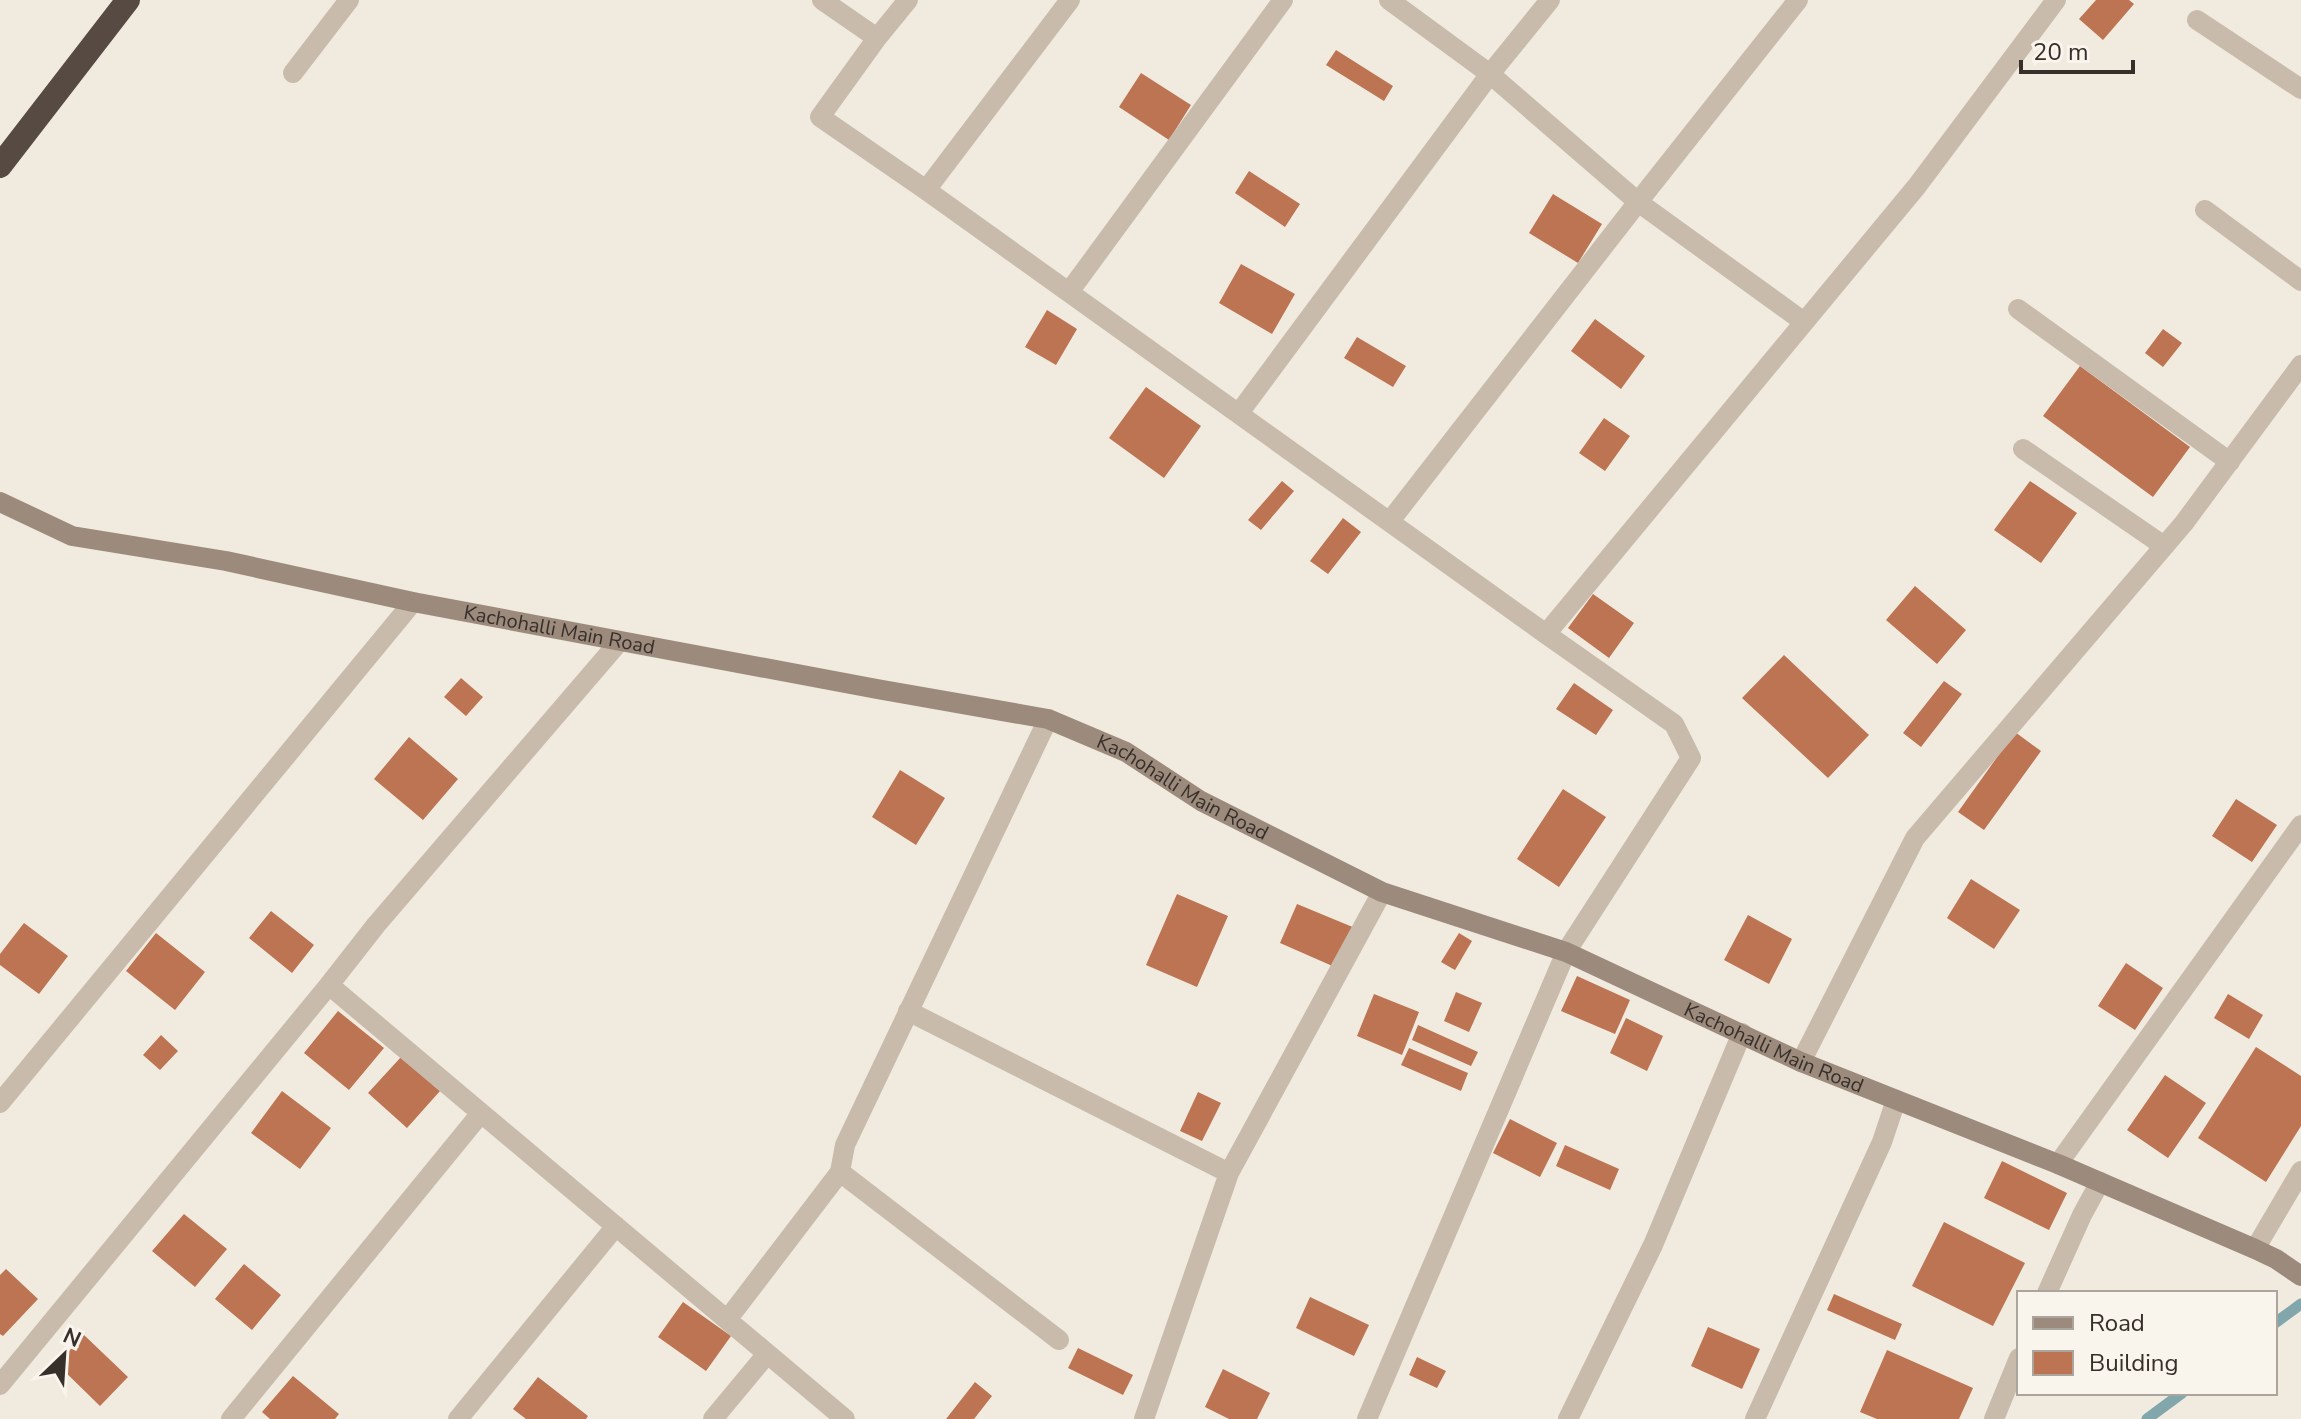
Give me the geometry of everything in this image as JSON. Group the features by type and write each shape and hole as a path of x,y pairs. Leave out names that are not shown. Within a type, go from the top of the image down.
{"highway":[{"path":"0,166 128,0"}],"street":[{"path":"293,73 349,0"},
{"path":"822,0 877,38"},
{"path":"908,0 820,117 1674,724 1691,758 1566,952 1367,1419"},
{"path":"926,190 1070,0"},
{"path":"1069,292 1283,0"},
{"path":"1389,0 1490,74 1638,202 1804,322"},
{"path":"1239,413 1490,74 1550,0"},
{"path":"1390,521 1798,0"},
{"path":"1546,634 1917,186 2056,0"},
{"path":"2197,20 2301,89"},
{"path":"2205,210 2301,281"},
{"path":"2018,309 2230,462"},
{"path":"1801,1062 1915,838 2184,523 2301,365"},
{"path":"2023,449 2164,546"},
{"name":"Kachohalli Main Road","path":"0,502 72,536 226,561 413,602 619,642 1048,719 1126,752 1201,801 1382,892 1566,952 1801,1062 2058,1164 2255,1249 2301,1276"},
{"path":"0,1103 413,602"},
{"path":"0,1385 376,925 619,642"},
{"path":"727,1320 840,1172 845,1145 1048,719"},
{"path":"2058,1164 2301,825"},
{"path":"1144,1419 1229,1173 1382,892"},
{"path":"329,985 845,1419"},
{"path":"908,1011 1229,1173"},
{"path":"1568,1419 1653,1245 1742,1033"},
{"path":"1755,1419 1882,1142 1896,1100"},
{"path":"231,1419 481,1113"},
{"path":"2255,1249 2301,1171"},
{"path":"840,1172 1059,1340"},
{"path":"2048,1291 2100,1182"},
{"path":"458,1419 616,1226"},
{"path":"713,1419 767,1354"},
{"path":"1994,1419 2017,1363"}],"building":[{"path":"2096,0 2129,0 2134,4 2103,40 2079,19"},
{"path":"1336,50 1393,86 1384,101 1326,65"},
{"path":"1141,73 1191,105 1169,140 1119,107"},
{"path":"1249,171 1300,204 1285,227 1235,193"},
{"path":"1553,194 1602,224 1578,263 1529,233"},
{"path":"1241,264 1295,294 1272,334 1219,303"},
{"path":"1047,310 1077,329 1056,365 1025,347"},
{"path":"1595,319 1645,356 1621,389 1571,351"},
{"path":"2163,329 2182,343 2163,367 2145,353"},
{"path":"1357,337 1406,366 1393,387 1344,358"},
{"path":"2080,366 2190,447 2153,497 2043,416"},
{"path":"1146,387 1201,426 1164,478 1109,438"},
{"path":"1604,418 1630,436 1605,471 1579,453"},
{"path":"1282,481 1294,491 1261,530 1248,520"},
{"path":"2030,481 2077,513 2041,563 1994,530"},
{"path":"1343,518 1361,532 1328,574 1310,561"},
{"path":"1915,586 1966,630 1937,664 1886,620"},
{"path":"1593,594 1634,623 1609,658 1568,628"},
{"path":"1784,655 1869,735 1828,778 1742,698"},
{"path":"461,678 483,697 466,716 444,697"},
{"path":"1944,681 1962,694 1921,747 1903,733"},
{"path":"1574,683 1613,710 1596,735 1556,709"},
{"path":"2015,732 2041,751 1984,830 1958,812"},
{"path":"409,737 458,779 423,820 374,779"},
{"path":"900,770 945,798 916,845 872,817"},
{"path":"1563,789 1606,817 1559,887 1517,859"},
{"path":"2236,799 2277,825 2252,862 2212,836"},
{"path":"1971,879 2020,910 1994,949 1947,918"},
{"path":"1177,894 1228,916 1197,987 1146,965"},
{"path":"1297,904 1355,928 1337,968 1280,943"},
{"path":"271,911 314,945 292,973 249,938"},
{"path":"1748,915 1792,939 1769,984 1724,960"},
{"path":"24,923 68,956 39,994 0,965 0,954"},
{"path":"156,933 205,972 175,1010 126,971"},
{"path":"1459,933 1472,941 1455,970 1441,962"},
{"path":"2126,963 2163,988 2135,1030 2098,1006"},
{"path":"1577,976 1630,1000 1615,1034 1561,1011"},
{"path":"1456,992 1482,1003 1469,1032 1444,1021"},
{"path":"1374,994 1419,1012 1402,1055 1357,1036"},
{"path":"2228,994 2263,1015 2249,1039 2214,1018"},
{"path":"338,1011 384,1048 349,1090 304,1053"},
{"path":"1626,1018 1663,1036 1647,1071 1610,1053"},
{"path":"1418,1025 1478,1052 1471,1066 1412,1040"},
{"path":"161,1035 178,1051 160,1070 143,1055"},
{"path":"2256,1047 2301,1076 2301,1126 2266,1182 2198,1138"},
{"path":"1409,1048 1468,1073 1461,1091 1401,1065"},
{"path":"401,1057 440,1091 407,1128 368,1093"},
{"path":"2165,1075 2206,1103 2168,1158 2127,1130"},
{"path":"282,1091 331,1128 300,1169 251,1133"},
{"path":"1198,1092 1221,1103 1202,1141 1180,1131"},
{"path":"1510,1119 1557,1143 1540,1177 1493,1153"},
{"path":"1565,1145 1619,1169 1610,1190 1556,1166"},
{"path":"2002,1161 2067,1193 2049,1230 1984,1198"},
{"path":"184,1214 227,1249 195,1287 152,1251"},
{"path":"1944,1222 2025,1263 1993,1326 1912,1286"},
{"path":"244,1264 281,1295 252,1330 215,1299"},
{"path":"6,1269 38,1299 3,1336 0,1334 0,1275"},
{"path":"1834,1294 1902,1324 1895,1340 1827,1310"},
{"path":"1310,1297 1369,1325 1354,1356 1296,1328"},
{"path":"683,1302 731,1336 706,1371 658,1337"},
{"path":"1708,1327 1760,1349 1742,1389 1691,1366"},
{"path":"84,1335 128,1377 100,1406 57,1364"},
{"path":"1078,1348 1133,1375 1123,1395 1068,1368"},
{"path":"1887,1350 1973,1388 1959,1419 1877,1419 1860,1412"},
{"path":"1417,1357 1446,1371 1437,1388 1409,1375"},
{"path":"1223,1369 1270,1393 1257,1419 1229,1419 1205,1407"},
{"path":"293,1376 339,1414 335,1419 270,1419 262,1412"},
{"path":"538,1377 588,1416 586,1419 526,1419 513,1409"},
{"path":"975,1382 992,1396 974,1419 946,1419"}],"waterway":[{"path":"2277,1322 2301,1304"},
{"path":"2147,1419 2179,1395"}]}
